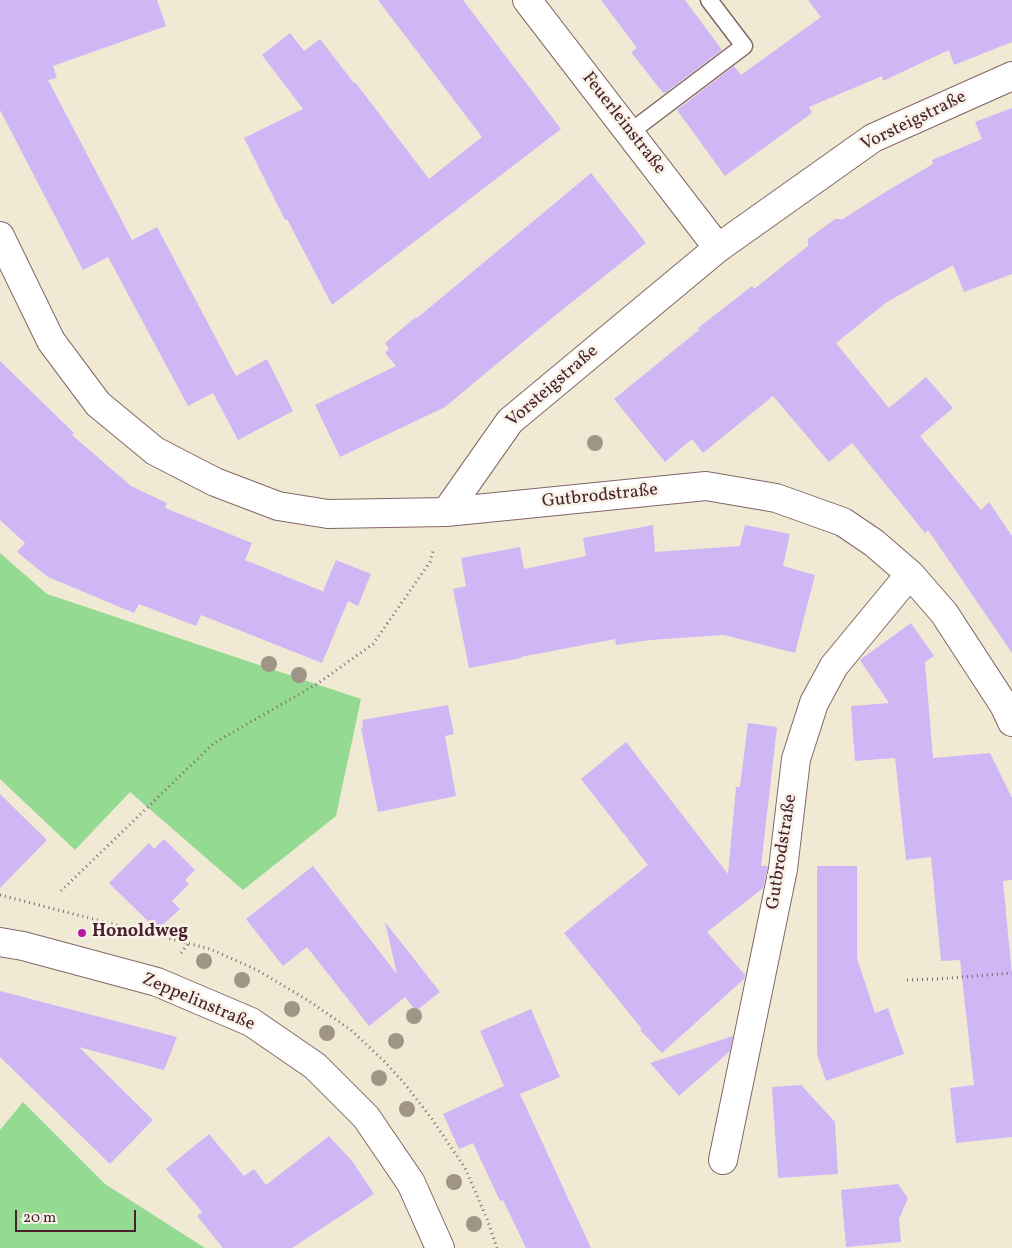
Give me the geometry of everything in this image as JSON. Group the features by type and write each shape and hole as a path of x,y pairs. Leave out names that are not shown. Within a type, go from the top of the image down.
{"street":[{"name":"Feuerleinstraße","path":"527,0 718,248"},
{"name":"Vorsteigstraße","path":"446,512 510,421 718,248 873,138 1012,76"},
{"path":"0,236 51,341 98,404 155,451 215,482 278,506 328,514 446,512"},
{"name":"Gutbrodstraße","path":"446,512 706,486 776,498 843,522 874,543 910,574 944,613 1004,705 1012,722"},
{"name":"Gutbrodstraße","path":"723,1160 783,869 796,758 814,703 834,666 910,574"},
{"name":"Zeppelinstraße","path":"0,942 31,948 157,982 251,1022 315,1066 366,1117 411,1183 440,1248"}],"lane":[{"path":"629,132 744,46 709,0"}],"path":[{"path":"61,891 214,743 317,684 373,644 430,562"},
{"path":"177,957 188,944"},
{"path":"907,980 938,980 1012,973"}],"green space":[{"path":"0,553 47,594 361,699 336,816 243,890 130,792 75,850 0,779"},
{"path":"23,1102 105,1184 205,1248 0,1248 0,1130"}],"building":[{"path":"0,0 157,0 166,26 53,66 57,78 48,80 132,240 157,227 236,376 267,359 293,411 238,440 213,393 188,406 108,257 83,270 0,110"},
{"path":"378,0 463,0 561,129 332,305 287,219 285,220 244,138 303,109 262,55 290,33 304,51 320,39 429,179 482,137"},
{"path":"601,0 685,0 722,50 663,93 631,52 637,48"},
{"path":"808,0 1012,0 1012,42 954,65 949,50 883,81 882,76 809,107 812,113 725,176 677,110 734,66 741,75 821,17"},
{"path":"1012,108 1012,274 964,292 953,265 887,302 836,343 889,408 926,377 953,408 920,436 981,510 989,502 1012,536 1012,653 928,530 925,533 852,443 829,462 773,396 703,453 692,439 665,462 614,399 699,330 698,328 752,286 754,289 808,246 808,239 835,219 843,219 933,164 932,160 982,139 975,122"},
{"path":"591,173 646,243 445,407 340,457 315,405 396,366 385,353 389,349 385,343"},
{"path":"0,361 74,433 72,435 131,486 167,503 165,508 252,543 245,560 342,599 323,591 336,560 371,574 358,606 348,601 322,663 201,615 196,626 139,604 134,613 48,577 17,552 25,543 0,520"},
{"path":"653,525 655,552 740,546 745,525 790,534 783,566 815,575 795,653 724,635 650,640 616,645 615,639 469,668 453,589 466,586 461,558 520,547 524,569 586,556 583,538"},
{"path":"911,623 934,656 925,662 933,758 990,753 1012,798 1012,880 1003,881 1012,975 1012,1137 956,1143 950,1088 974,1085 960,960 941,961 931,857 906,860 895,758 855,761 851,706 889,703 860,660"},
{"path":"448,705 454,734 445,736 456,796 378,812 361,728 363,727 362,720"},
{"path":"748,723 777,727 761,866 768,866 763,888 707,932 745,975 744,979 662,1053 640,1030 642,1029 564,933 648,865 581,779 626,742 728,874 736,787 740,787"},
{"path":"0,794 47,840 0,888"},
{"path":"164,839 195,870 185,880 189,884 172,901 180,909 157,930 109,883 149,843 154,849"},
{"path":"313,866 397,974 385,922 440,992 416,1011 405,997 369,1026 307,947 283,966 246,919"},
{"path":"817,866 857,866 857,958 875,1013 888,1008 904,1054 826,1081 817,1054"},
{"path":"0,991 177,1037 164,1070 79,1047 153,1120 110,1164 0,1057"},
{"path":"531,1009 560,1077 520,1094 591,1248 526,1248 503,1200 500,1201 473,1143 459,1149 443,1114 504,1086 480,1031"},
{"path":"733,1036 730,1051 679,1096 650,1063"},
{"path":"801,1085 835,1122 838,1174 778,1178 772,1087"},
{"path":"209,1134 244,1176 254,1169 266,1185 329,1136 352,1161 374,1194 292,1248 223,1248 197,1216 202,1212 166,1169"},
{"path":"898,1184 908,1198 899,1219 901,1242 846,1247 841,1190"}],"place":[{"name":"Honoldweg","path":"82,933"}]}
